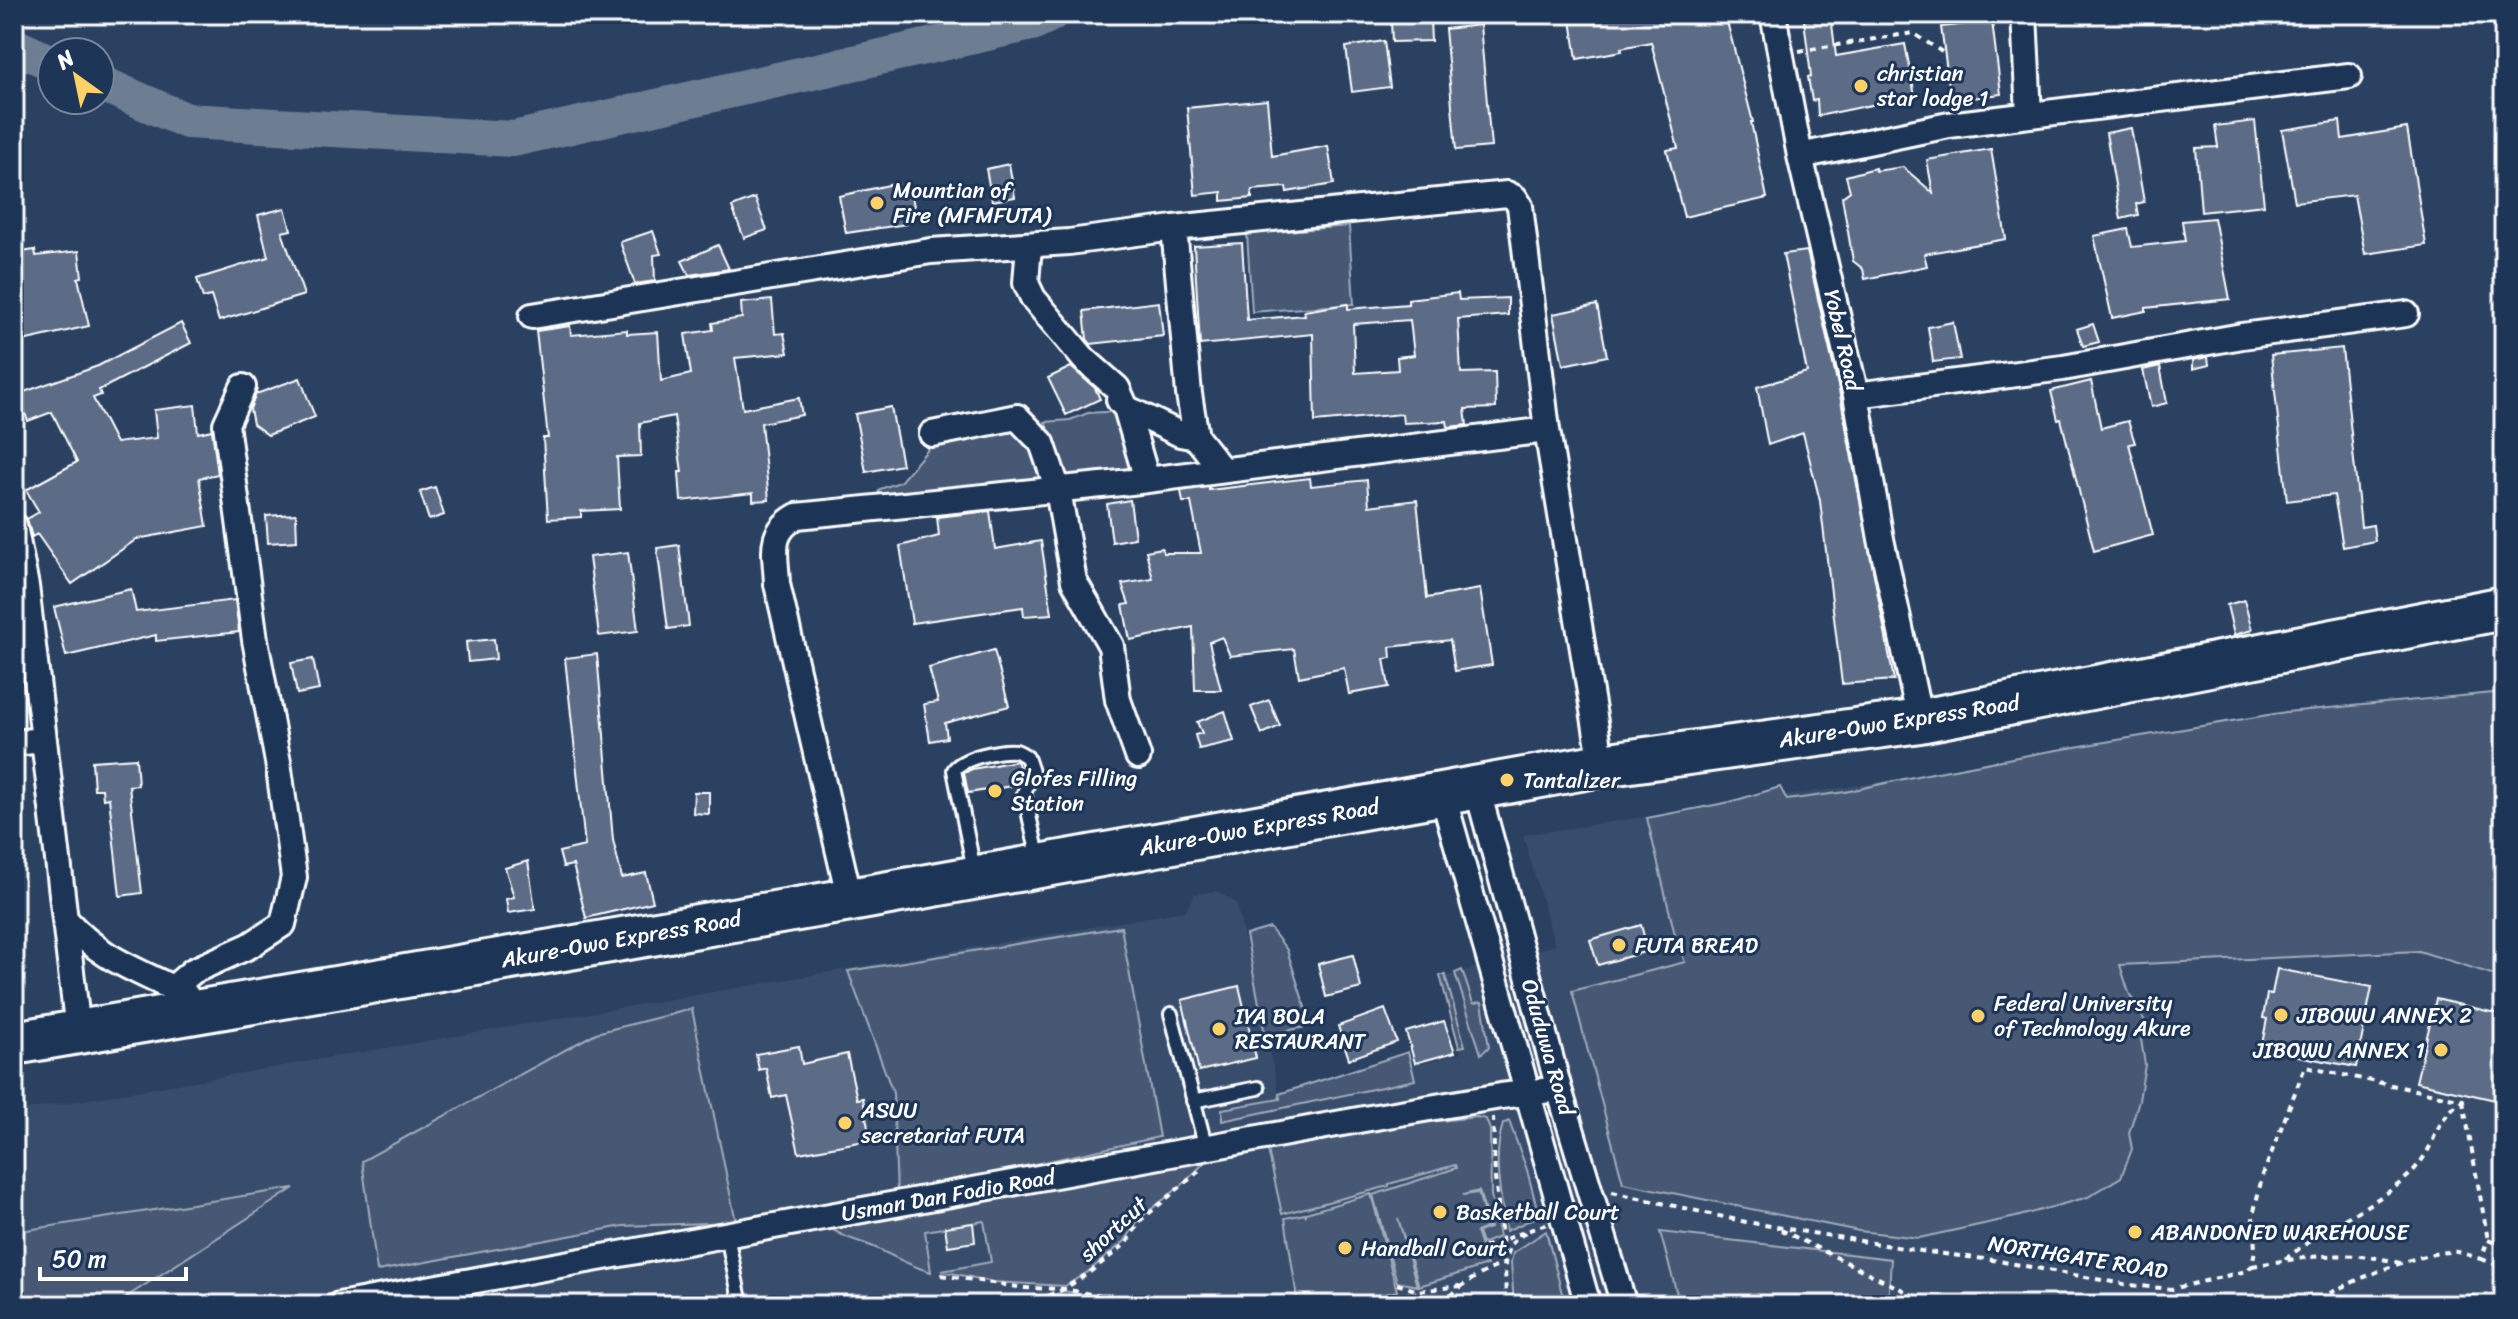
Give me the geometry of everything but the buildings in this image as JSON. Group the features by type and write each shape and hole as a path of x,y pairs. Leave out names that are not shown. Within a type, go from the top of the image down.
{"highway":[{"name":"Akure-Owo Express Road","path":"14,1043 850,900 1602,765 1920,721 2504,608"}],"street":[{"name":"Yobel Road","path":"1773,14 1800,156 1856,395 1881,539 1920,721"},
{"path":"2024,14 2029,115"},
{"path":"1800,156 1935,127 2349,76"},
{"path":"532,316 931,251 1107,238 1174,228 1507,194 1515,198 1520,206 1547,430 1602,765"},
{"path":"1174,228 1189,394 1196,437 1222,470"},
{"path":"1029,245 1026,283 1033,298 1084,359 1122,398 1180,434 1196,437"},
{"path":"1856,395 2063,368 2242,336 2406,314"},
{"path":"173,988 193,971 249,946 283,924 294,877 278,762 255,640 226,424 243,387"},
{"path":"1122,398 1147,480"},
{"path":"932,434 1017,417 1042,443 1058,490 1074,581 1111,646 1118,700 1138,756"},
{"path":"850,900 777,584 776,536 782,524 797,516 1147,480 1547,430"},
{"path":"14,525 26,586 78,1031"},
{"path":"14,743 43,740"},
{"path":"1460,792 1473,894 1588,1305"},
{"name":"Oduduwa Road","path":"1460,792 1502,887 1624,1305"},
{"path":"1473,894 1502,887"},
{"path":"65,919 97,950 212,1009"},
{"name":"Usman Dan Fodio Road","path":"339,1305 727,1235 1205,1157 1501,1096 1559,1089"}],"lane":[{"path":"975,877 954,770 959,763 982,755 1017,751 1027,757 1032,772 1024,793 1040,866"},
{"path":"1171,1014 1205,1157"},
{"path":"1193,1101 1258,1088"},
{"path":"727,1235 741,1305"}],"path":[{"path":"1780,54 1913,33 1945,54"},
{"path":"2252,1266 2255,1250 2253,1216 2262,1177 2305,1067 2463,1100"},
{"path":"1501,1096 1492,1119 1506,1305"},
{"path":"2282,1261 2370,1204 2418,1166 2436,1128 2449,1110 2463,1100"},
{"path":"2463,1100 2488,1240 2481,1259"},
{"name":"shortcut","path":"1026,1305 1064,1289 1127,1243 1140,1221 1184,1186 1205,1157"},
{"path":"1590,1188 1775,1227 1933,1305"},
{"path":"1484,1247 1548,1223"},
{"name":"NORTHGATE ROAD","path":"1775,1227 1993,1260 2129,1285 2172,1289 2246,1271 2252,1266 2334,1254 2371,1255 2402,1263"},
{"path":"1443,1305 1453,1292 1480,1274 1505,1263 1511,1244 1527,1231"},
{"path":"2488,1240 2504,1247"},
{"path":"2309,1305 2370,1274 2402,1263 2455,1252 2504,1267"},
{"name":"shortcut","path":"941,1275 1024,1288 1064,1289 1147,1305"},
{"path":"1397,1284 1418,1291"},
{"path":"1369,1305 1418,1291 1463,1286"}],"shaded area":[{"path":"1349,226 1354,304 1252,312 1247,234"},
{"path":"1121,411 1142,476 1064,486 1045,422 1070,420 1088,413"},
{"path":"1019,421 1053,485 873,504 880,489 900,482 937,439"},
{"name":"Federal University of Technology Akure","path":"2504,689 2504,1305 14,1305 14,1112 1185,911 1195,894 1217,891 1236,903 1279,1093 1408,1052 1412,1066 1461,1053 1441,978 1555,945 1523,835"},
{"path":"2504,692 2504,978 2419,951 2120,965 2129,993 2146,1023 2141,1039 2145,1065 2129,1133 2132,1149 2121,1177 2088,1197 2016,1217 1919,1238 1859,1231 1623,1183 1572,991 1685,962 1676,939 1647,818 1730,802 1780,787 1787,800 1845,792 2039,753 2286,712"},
{"path":"1121,927 1159,1137 897,1194 893,1093 848,971"},
{"path":"1270,928 1287,950 1311,1026 1265,1035 1246,935"},
{"path":"1462,970 1473,1003 1482,1002 1489,1047 1481,1054 1455,973"},
{"path":"1440,975 1445,975 1465,1046 1459,1047"},
{"path":"692,1009 736,1222 623,1226 377,1271 362,1161 596,1033"},
{"path":"1408,1052 1415,1080 1222,1121 1222,1109 1280,1099 1279,1094"},
{"path":"1477,1117 1486,1119 1490,1130 1491,1195 1499,1237 1482,1244 1478,1232 1490,1228 1479,1191 1463,1195 1478,1193 1488,1227 1476,1232 1487,1265 1419,1286 1398,1218 1417,1286 1397,1282 1373,1195 1456,1168 1455,1165 1282,1214 1268,1150 1419,1123"},
{"path":"1509,1121 1527,1170 1539,1216 1506,1231 1498,1178 1498,1151 1503,1124"},
{"path":"1212,1155 1182,1185 1139,1219 1125,1241 1065,1286 993,1282 942,1271 991,1262 984,1221 925,1231 931,1272 844,1236 828,1226"},
{"path":"294,1188 114,1305 14,1305 14,1232"},
{"name":"Handball Court","path":"1371,1194 1397,1291 1342,1305 1298,1305 1285,1218 1306,1216 1306,1213"},
{"path":"1546,1231 1565,1305 1514,1305 1513,1253"},
{"path":"1660,1232 1891,1259 1888,1305 1680,1305"},
{"path":"1064,1291 1133,1305 1032,1305"},
{"path":"543,1295 545,1305 469,1305"}],"waterway":[{"path":"116,90 187,121 513,139 1032,23 1051,14"},
{"path":"14,46 36,56"}],"place":[{"name":"christian star lodge 1","path":"1861,86"},
{"name":"Mountian of Fire (MFMFUTA)","path":"877,203"},
{"name":"Tantalizer","path":"1507,780"},
{"name":"Glofes Filling Station","path":"995,791"},
{"name":"FUTA BREAD","path":"1619,945"},
{"name":"JIBOWU ANNEX 2","path":"2281,1015"},
{"name":"Federal University of Technology Akure","path":"1978,1016"},
{"name":"IYA BOLA RESTAURANT","path":"1219,1029"},
{"name":"JIBOWU ANNEX 1","path":"2441,1050"},
{"name":"ASUU secretariat FUTA","path":"845,1123"},
{"name":"Basketball Court","path":"1440,1212"},
{"name":"ABANDONED WAREHOUSE","path":"2135,1232"},
{"name":"Handball Court","path":"1345,1248"}]}
